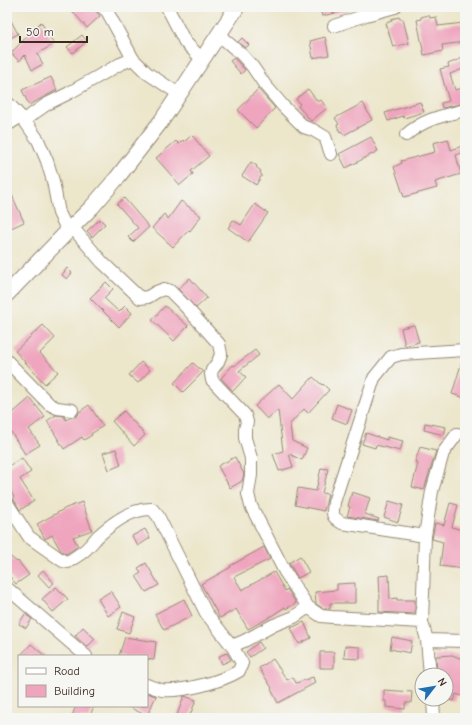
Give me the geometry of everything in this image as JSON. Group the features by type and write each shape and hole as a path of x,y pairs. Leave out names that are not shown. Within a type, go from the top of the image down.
{"main road":[{"path":"7,294 92,207 117,178 162,120 237,7"}],"street":[{"path":"102,7 107,11 133,59 147,73 179,94"},
{"path":"167,7 185,42 202,59"},
{"path":"334,26 365,11 395,7"},
{"path":"219,35 241,54 283,106 304,127 325,137 331,154"},
{"path":"7,125 69,93 120,64 133,59"},
{"path":"7,102 22,118 42,148 62,222 140,298 148,297 164,289 170,291 219,344 221,354 218,362 212,370 212,380 245,415 247,422 245,438 251,458 251,475 248,494 251,506 285,572 308,607 321,616 332,618 422,622"},
{"path":"406,135 413,128 425,121 465,110"},
{"path":"425,536 342,523 335,519 333,514 334,502 374,378 385,363 391,357 401,354 465,350"},
{"path":"7,361 49,404 57,408 72,410"},
{"path":"429,667 427,640 422,622 425,536 432,491 443,453 456,434"},
{"path":"7,503 29,537 63,561 68,562 85,550 98,536 116,522 130,514 145,509 152,510 158,516 206,613 232,646 242,663 239,671 230,676 206,684 170,690 161,690 148,685"},
{"path":"7,588 85,655"},
{"path":"232,646 274,624 294,617 308,607"},
{"path":"427,640 465,641"},
{"path":"433,707 434,718"}],"building":[{"path":"69,7 92,7 100,16 87,28"},
{"path":"319,7 349,7 349,10 322,16"},
{"path":"7,13 18,34 7,40"},
{"path":"429,15 430,18 436,17 438,26 464,23 465,42 442,45 443,51 424,55 417,20 421,19 421,17"},
{"path":"399,17 400,19 403,19 409,43 393,47 386,23 392,21 391,19"},
{"path":"41,22 54,44 37,54 43,64 32,70 25,55 19,61 11,53"},
{"path":"82,35 87,41 73,53 67,47"},
{"path":"325,37 329,55 313,58 310,41"},
{"path":"242,38 249,45 245,48 238,42"},
{"path":"465,57 465,68 450,74 455,90 465,87 465,103 442,108 441,103 449,101 440,69 449,67 448,64"},
{"path":"234,58 245,70 241,74 230,61"},
{"path":"51,77 57,90 29,105 22,90"},
{"path":"258,89 275,108 256,128 238,110"},
{"path":"308,89 318,102 321,100 327,108 311,121 298,106 300,104 296,99"},
{"path":"420,102 424,112 404,118 403,116 388,121 385,113"},
{"path":"363,103 372,120 344,135 341,131 340,132 337,125 339,124 335,118"},
{"path":"192,135 209,156 191,171 193,174 180,185 156,158 176,141 179,144 183,140 184,142"},
{"path":"371,137 378,151 346,168 339,154"},
{"path":"448,139 451,150 465,145 465,152 456,155 461,174 435,182 437,188 404,197 394,167 402,163 401,161 435,152 433,143"},
{"path":"251,162 257,166 256,167 261,171 260,173 262,175 256,185 242,176"},
{"path":"7,184 24,222 9,229 7,225"},
{"path":"124,198 149,227 133,242 128,237 138,228 117,204"},
{"path":"181,201 201,216 190,231 189,230 173,247 152,228 164,214 168,219"},
{"path":"255,204 268,213 248,242 228,228 233,220 241,225"},
{"path":"100,219 105,224 92,237 87,231"},
{"path":"67,268 72,273 67,279 62,275"},
{"path":"190,278 207,298 196,308 178,289"},
{"path":"106,282 113,289 104,298 119,312 125,306 132,313 119,327 90,298"},
{"path":"165,306 188,326 174,341 152,320"},
{"path":"43,325 55,338 40,353 58,372 45,384 15,351"},
{"path":"414,325 419,342 405,346 401,328"},
{"path":"255,350 259,355 239,371 246,377 233,391 221,378 233,365 234,366"},
{"path":"463,358 465,358 465,398 452,394"},
{"path":"141,362 150,370 138,383 129,375"},
{"path":"193,363 203,372 183,392 174,383"},
{"path":"313,377 329,390 308,413 304,409 290,424 292,441 307,448 302,460 289,454 293,467 279,471 273,454 283,451 278,410 267,419 255,406 279,384 293,399"},
{"path":"30,398 45,417 29,429 40,445 25,454 11,432 7,434 7,418"},
{"path":"337,404 352,410 347,424 332,418"},
{"path":"89,405 103,426 84,440 82,437 64,449 47,421 56,415 64,416 66,420 71,417 75,417"},
{"path":"124,411 145,435 134,446 112,421"},
{"path":"425,423 446,427 444,435 424,430"},
{"path":"366,433 387,440 387,437 403,441 400,451 376,445 375,448 362,444"},
{"path":"420,447 436,451 424,490 412,487 418,463 415,462"},
{"path":"116,449 121,465 109,470 103,453"},
{"path":"235,457 244,474 242,481 230,488 218,466"},
{"path":"22,458 31,472 20,479 34,501 20,510 7,485 7,467"},
{"path":"321,468 328,469 322,493 328,494 324,511 295,505 298,488 316,491"},
{"path":"352,492 370,498 365,514 379,519 378,521 347,516"},
{"path":"389,501 403,505 398,522 384,517"},
{"path":"82,502 92,530 73,537 78,546 66,554 61,551 52,535 45,539 37,524 66,508"},
{"path":"450,503 458,505 452,527 465,531 464,569 440,566 443,542 432,539 435,523 444,525"},
{"path":"145,529 150,538 138,546 132,536"},
{"path":"264,547 270,559 234,577 242,590 274,572 285,591 287,589 296,603 286,609 285,607 248,629 236,609 220,618 201,584"},
{"path":"7,554 17,562 18,561 29,575 16,584 7,573"},
{"path":"300,556 309,572 298,578 289,563"},
{"path":"146,563 159,585 146,592 136,576 141,573 138,568"},
{"path":"43,570 54,583 49,587 38,575"},
{"path":"389,575 390,599 397,598 397,600 415,600 415,614 379,612 379,576"},
{"path":"355,583 355,603 330,603 330,609 324,609 316,604 315,592 337,590 337,584"},
{"path":"56,587 68,599 53,612 42,599"},
{"path":"111,591 121,607 108,616 98,599"},
{"path":"184,599 192,616 164,630 155,614"},
{"path":"123,612 135,617 129,633 117,629"},
{"path":"25,614 32,619 26,628 19,624"},
{"path":"304,622 311,638 299,644 291,628"},
{"path":"83,627 95,639 87,647 75,636"},
{"path":"125,637 156,642 154,660 148,659 148,655 119,655"},
{"path":"392,637 412,641 410,653 390,649"},
{"path":"259,642 263,648 250,657 246,652"},
{"path":"31,644 44,655 21,655"},
{"path":"345,646 360,647 360,659 344,658"},
{"path":"320,652 334,652 334,668 320,668"},
{"path":"227,653 231,660 222,664 219,656"},
{"path":"452,655 465,660 465,697 456,694 454,701 454,667 437,667 436,656"},
{"path":"273,659 287,680 293,677 296,683 313,677 315,683 278,703 271,689 272,688 259,668"},
{"path":"384,690 412,692 411,703 405,703 405,709 386,707 386,701 384,701"},
{"path":"148,693 156,696 147,716 129,707 148,707"},
{"path":"184,696 196,700 189,718 176,718"},
{"path":"76,707 94,707 89,718 71,718"}]}
